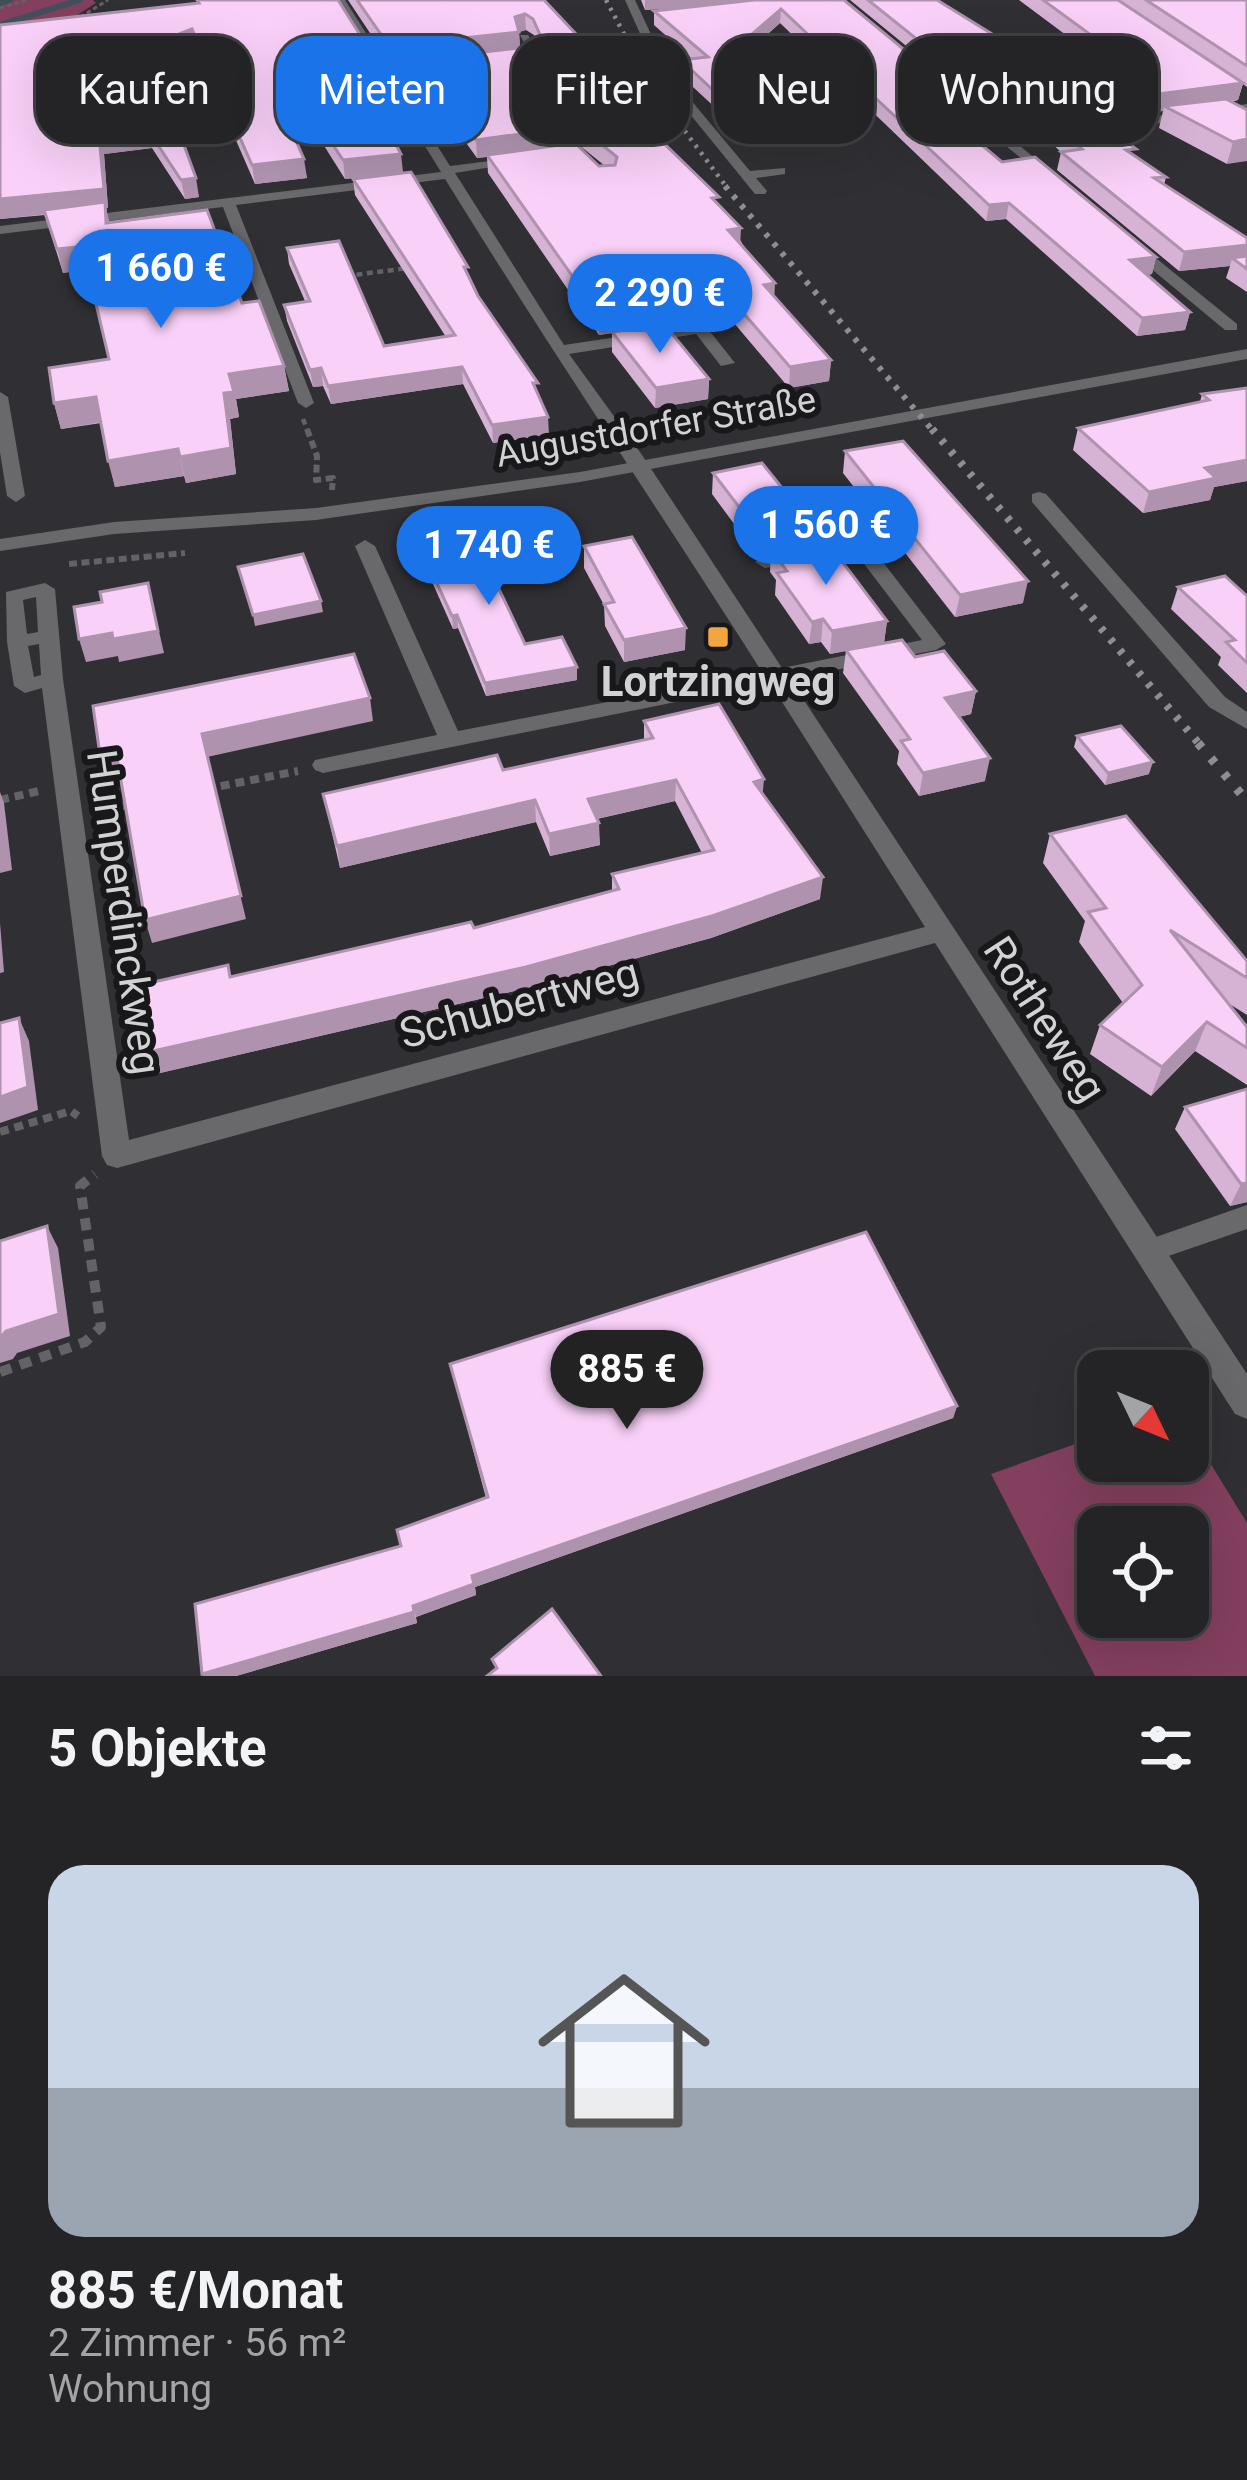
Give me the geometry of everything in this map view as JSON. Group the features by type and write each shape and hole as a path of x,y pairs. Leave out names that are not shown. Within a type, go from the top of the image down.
{"street":[{"name":"Rotheweg","path":"340,0 362,36"},
{"path":"630,0 665,76 760,191"},
{"path":"639,19 663,16"},
{"path":"1158,120 1247,108"},
{"name":"Rotheweg","path":"430,144 559,351 640,467 1247,1403"},
{"path":"1009,144 1056,182"},
{"path":"0,230 535,159"},
{"path":"748,175 780,171"},
{"path":"228,203 306,403"},
{"path":"1125,239 1231,327"},
{"path":"676,298 727,363"},
{"path":"1210,310 1236,306"},
{"path":"559,351 699,329"},
{"name":"Augustdorfer Straße","path":"0,545 114,528 316,514 640,467 1247,354"},
{"path":"0,397 16,496"},
{"path":"1039,498 1217,702 1247,722"},
{"path":"322,766 936,644 838,518"},
{"path":"765,562 860,544"},
{"path":"365,546 451,741"},
{"name":"Humperdinckweg","path":"17,642 13,596 46,589 52,679 117,1156"},
{"path":"48,636 17,642 25,686 52,679"},
{"name":"Schubertweg","path":"117,1156 942,932"}],"lane":[{"path":"1148,1250 1247,1217"}],"path":[{"path":"0,8 28,0"},
{"path":"65,29 108,0"},
{"path":"328,279 417,267"},
{"path":"306,403 300,412 317,456 316,480 333,478 331,492"},
{"path":"186,793 322,766"},
{"path":"73,816 141,802"},
{"path":"0,1132 71,1111 81,1118 112,1108"},
{"path":"0,1372 85,1342 101,1327 80,1186 117,1156"}],"shaded area":[{"path":"0,0 96,3 60,26 0,34"},
{"path":"1077,1443 1077,1482 1209,1482 1209,1461 1247,1523 1247,1676 1095,1676 991,1474"}],"building":[{"path":"197,0 338,0 361,36 276,36 276,144 297,144 304,159 252,165 243,144 252,144 252,36 195,36 192,29 174,36 36,36 36,144 100,144 104,189 0,199 0,25 199,3"},
{"path":"357,0 544,0 578,36 541,36 533,19 525,14 515,17 519,32 382,36"},
{"path":"754,0 844,0 898,45 898,119 874,97 874,36 810,36 781,9 750,36 714,36 714,91 690,68 690,59 708,57 690,42 690,36 683,36 654,11"},
{"path":"868,0 937,0 995,36 913,36"},
{"path":"1043,0 1118,0 1243,83 1158,94 1158,36 1092,36"},
{"path":"1146,0 1247,0 1247,66"},
{"path":"512,49 512,135 488,138 488,52"},
{"path":"1226,99 1247,110 1247,139 1233,142 1164,106"},
{"path":"157,144 184,144 196,178 181,180"},
{"path":"332,144 396,144 401,154 343,160"},
{"path":"576,144 599,166 615,165 617,157 601,144 665,144 719,197 712,198 741,228 728,230 775,283 764,285 831,360 790,367 701,264 632,273 651,298 644,299 650,307 599,314 487,155"},
{"path":"924,144 980,144 1002,162 1035,157 1156,257 1130,260 1190,312 1142,318 1009,203 989,205"},
{"path":"1076,144 1129,144 1136,149 1126,150 1166,177 1154,178 1247,238 1247,245 1184,252 1061,152 1082,149"},
{"path":"411,172 468,267 464,267 478,296 538,383 533,383 548,417 492,425 462,367 328,386 321,368 310,370 284,305 310,301 287,248 339,241 384,346 455,335 353,179"},
{"path":"105,202 106,223 207,210 242,303 259,301 284,366 229,374 234,392 224,393 231,448 180,457 178,449 108,461 96,397 54,403 49,368 109,359 89,274 76,247 57,249 44,210"},
{"path":"1247,256 1247,269 1232,258"},
{"path":"664,324 709,379 656,388 612,332"},
{"path":"1247,388 1247,460 1205,468 1216,478 1149,492 1078,428 1209,400 1202,394"},
{"path":"903,441 1028,581 960,595 845,451"},
{"path":"762,463 791,499 785,501 803,523 759,533 713,473"},
{"path":"472,511 501,570 491,572 525,644 562,637 577,667 485,683 457,615 452,616 427,562 457,557 437,517"},
{"path":"632,537 686,628 624,640 604,604 614,602 584,546"},
{"path":"818,542 834,562 841,560 887,621 832,631 823,619 812,622 777,573 787,571 771,550"},
{"path":"303,554 321,601 253,615 238,567"},
{"path":"1225,576 1247,596 1247,663 1226,642 1235,640 1178,587"},
{"path":"148,583 158,631 79,639 74,607 102,602 100,592"},
{"path":"902,640 915,657 944,651 976,691 945,698 990,758 923,773 901,741 910,739 846,650"},
{"path":"354,654 370,698 202,734 241,896 145,920 116,752 100,755 93,706"},
{"path":"719,704 764,779 754,782 823,877 712,916 526,967 140,1054 132,987 228,965 230,977 471,922 474,928 619,889 612,874 714,850 676,780 588,799 599,823 549,834 535,800 337,846 323,794 497,755 503,770 653,738 644,721"},
{"path":"1121,726 1153,762 1108,773 1077,736"},
{"path":"1126,816 1247,961 1247,978 1170,930 1247,1027 1247,1048 1207,1022 1162,1067 1100,1025 1142,985 1088,912 1106,908 1050,834"},
{"path":"19,1018 28,1087 0,1097 0,1023"},
{"path":"1247,1089 1247,1183 1241,1184 1185,1107"},
{"path":"47,1226 59,1314 6,1331 0,1338 0,1241"},
{"path":"866,1232 957,1406 472,1576 474,1584 413,1606 414,1612 202,1674 195,1604 401,1546 397,1530 488,1497 450,1364"},
{"path":"552,1609 601,1676 487,1676 497,1668 492,1659"}],"waterway":[{"path":"0,3 10,0"},
{"path":"0,25 80,0"}],"railway":[{"path":"606,0 652,87 728,189"},
{"path":"725,186 934,432"},
{"path":"932,429 1201,746"},
{"path":"1198,743 1247,801"}],"place":[{"name":"Lortzingweg","path":"718,637"}]}
